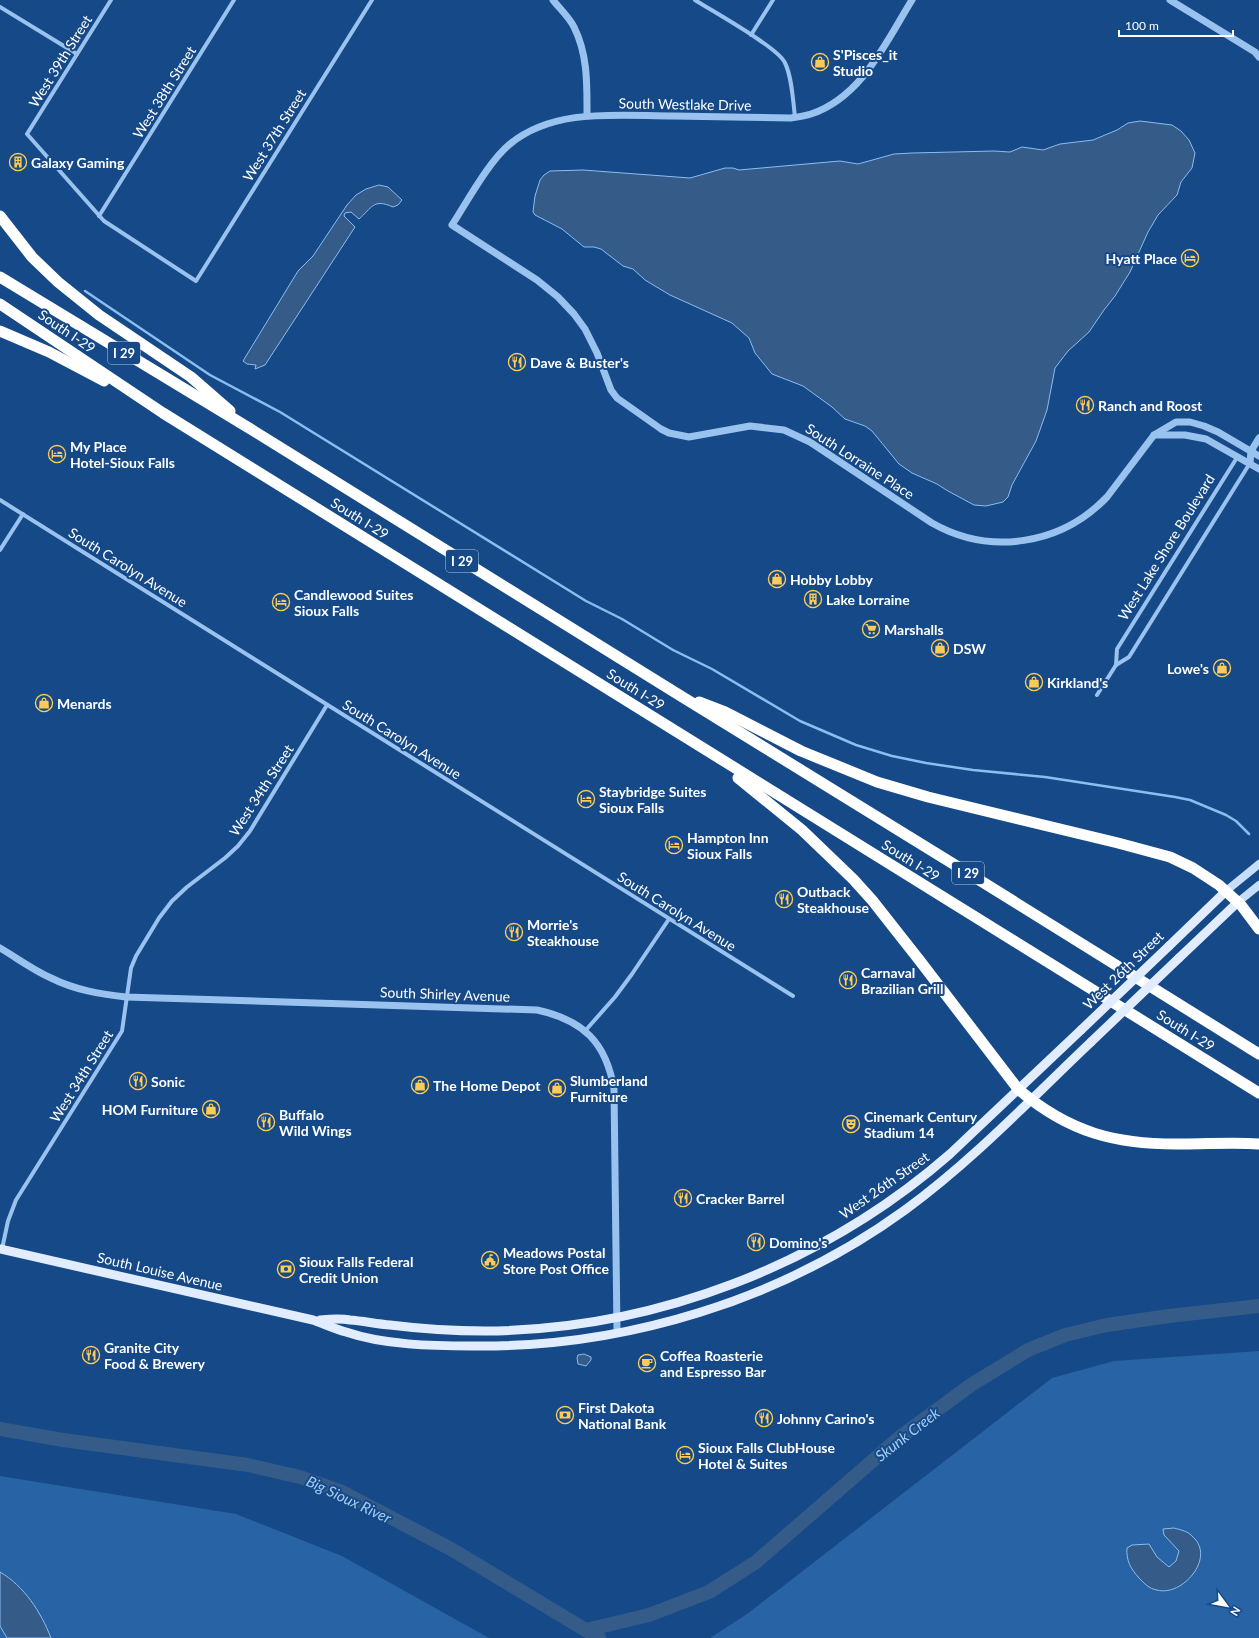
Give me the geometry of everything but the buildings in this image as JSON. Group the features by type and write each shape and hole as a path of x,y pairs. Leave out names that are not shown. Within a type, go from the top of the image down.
{"highway":[{"path":"0,216 32,257 58,282 99,315 191,377 248,428"},
{"name":"South I-29","path":"0,277 248,428 1259,1054"},
{"name":"South I-29","path":"0,304 163,413 1259,1094"},
{"path":"0,331 49,352 163,413"},
{"path":"676,693 726,712 801,751 876,782 928,797 1159,853 1193,868 1226,891 1238,902 1259,929"},
{"path":"685,738 783,814 853,879 872,900 1018,1089 1031,1100 1075,1126 1118,1140 1157,1144 1259,1144"}],"main road":[{"name":"West 26th Street","path":"617,1317 680,1302 713,1291 776,1266 828,1240 895,1198 932,1170 965,1140 1226,891 1259,864"},
{"path":"617,1332 650,1326 718,1306 783,1280 835,1253 898,1214 942,1182 1031,1100 1238,902 1259,885"},
{"name":"South Louise Avenue","path":"1,1249 313,1320 347,1333 388,1341 453,1346 522,1345 580,1339 617,1332"},
{"name":"South Louise Avenue","path":"313,1320 348,1319 425,1329 491,1331 541,1328 617,1317"}],"street":[{"name":"West 39th Street","path":"99,216 27,134 111,0"},
{"name":"West 38th Street","path":"99,216 234,0"},
{"name":"West 37th Street","path":"99,216 107,224 196,281 372,0"},
{"path":"553,0 574,27 582,48 586,67 587,115"},
{"path":"695,0 772,49 785,62 795,117"},
{"path":"751,35 773,0"},
{"name":"South Westlake Drive","path":"452,225 495,159 509,144 528,131 553,122 587,115 795,117 811,114 826,107 838,100 858,83 870,68 912,0"},
{"path":"1170,0 1255,52 1259,56"},
{"path":"0,7 77,54"},
{"name":"South Lorraine Place","path":"452,225 537,280 558,297 574,314 585,330 597,353 611,390 617,398 661,429 669,433 689,437 750,426 784,430 810,442 932,523 962,536 988,542 1021,542 1045,536 1071,525 1099,505 1107,497 1154,435 1176,422 1190,422 1218,432 1259,456"},
{"path":"1154,435 1185,436 1206,439 1259,469"},
{"name":"West Lake Shore Boulevard","path":"1097,695 1116,665 1129,657 1250,464 1251,451 1259,438"},
{"path":"1238,456 1251,451"},
{"name":"West Lake Shore Boulevard","path":"1116,665 1117,649 1238,456"},
{"name":"South Carolyn Avenue","path":"0,500 793,996"},
{"path":"0,550 23,514"},
{"name":"West 34th Street","path":"1,1249 8,1221 16,1200 122,1031 131,968 159,918 172,901 187,887 225,858 250,832 327,705"},
{"path":"585,1031 615,997 669,918"},
{"name":"South Shirley Avenue","path":"0,948 49,978 64,984 82,990 126,997 537,1010 552,1013 574,1023 595,1041 605,1057 612,1074 614,1089 617,1332"}],"shaded area":[{"path":"1140,121 1172,125 1181,131 1189,140 1195,153 1192,168 1181,182 1177,195 1158,215 1148,232 1130,272 1115,296 1089,332 1068,351 1055,368 1047,410 1036,441 1012,485 1008,497 1003,502 986,506 974,505 937,484 912,473 899,464 872,431 865,426 845,419 832,407 803,386 772,374 755,353 749,338 732,323 670,295 645,280 633,269 623,266 601,249 584,247 562,229 535,215 533,212 535,196 540,180 550,171 583,170 690,178 725,168 739,170 840,161 858,164 894,154 994,151 1010,152 1022,147 1043,150 1060,144 1093,140 1117,130 1128,123"},
{"path":"379,185 388,187 402,200 398,205 393,207 386,204 377,204 370,208 359,219 351,212 345,213 344,216 355,227 265,365 255,369 256,365 247,364 243,361 298,271 313,256 347,205 356,195 366,189"},
{"path":"1259,1351 1259,1638 710,1638 747,1614 1052,1378 1114,1361"},
{"path":"584,1354 591,1357 591,1360 586,1366 578,1364 577,1358 578,1355"},
{"path":"0,1476 236,1514 342,1556 489,1638 0,1638"},
{"path":"1174,1528 1189,1533 1193,1537 1199,1546 1201,1555 1193,1574 1185,1582 1176,1588 1167,1591 1157,1590 1145,1584 1134,1571 1128,1561 1127,1548 1132,1545 1149,1544 1157,1557 1169,1567 1176,1561 1179,1551 1164,1535 1163,1529"},
{"path":"0,1572 17,1585 31,1600 51,1638 7,1638 0,1626"}],"waterway":[{"path":"85,291 210,375 280,412 586,601 622,619 673,650 712,669 800,721 856,745 892,756 926,763 973,770 1045,777 1190,800 1226,815 1236,821 1249,834"},
{"name":"Skunk Creek","path":"586,1630 649,1615 709,1592 756,1562 900,1437 971,1385 1028,1350 1065,1335 1107,1325 1169,1316 1259,1306"},
{"name":"Big Sioux River","path":"0,1429 63,1440 248,1465 300,1477 340,1491 451,1549 599,1638"}],"place":[{"name":"S'Pisces_it Studio","path":"820,62"},
{"name":"Galaxy Gaming","path":"18,162"},
{"name":"Hyatt Place","path":"1190,258"},
{"name":"Dave & Buster's","path":"517,362"},
{"name":"Ranch and Roost","path":"1085,405"},
{"name":"My Place Hotel-Sioux Falls","path":"57,454"},
{"name":"Hobby Lobby","path":"777,579"},
{"name":"Lake Lorraine","path":"813,599"},
{"name":"Candlewood Suites Sioux Falls","path":"281,602"},
{"name":"Marshalls","path":"871,629"},
{"name":"DSW","path":"940,648"},
{"name":"Lowe's","path":"1222,668"},
{"name":"Kirkland's","path":"1034,682"},
{"name":"Menards","path":"44,703"},
{"name":"Staybridge Suites Sioux Falls","path":"586,799"},
{"name":"Hampton Inn Sioux Falls","path":"674,845"},
{"name":"Outback Steakhouse","path":"784,899"},
{"name":"Morrie's Steakhouse","path":"514,932"},
{"name":"Carnaval Brazilian Grill","path":"848,980"},
{"name":"Sonic","path":"138,1081"},
{"name":"The Home Depot","path":"420,1085"},
{"name":"Slumberland Furniture","path":"557,1088"},
{"name":"HOM Furniture","path":"211,1109"},
{"name":"Buffalo Wild Wings","path":"266,1122"},
{"name":"Cinemark Century Stadium 14","path":"851,1124"},
{"name":"Cracker Barrel","path":"683,1198"},
{"name":"Domino's","path":"756,1242"},
{"name":"Meadows Postal Store Post Office","path":"490,1260"},
{"name":"Sioux Falls Federal Credit Union","path":"286,1269"},
{"name":"Granite City Food & Brewery","path":"91,1355"},
{"name":"Coffea Roasterie and Espresso Bar","path":"647,1363"},
{"name":"First Dakota National Bank","path":"565,1415"},
{"name":"Johnny Carino's","path":"764,1418"},
{"name":"Sioux Falls ClubHouse Hotel & Suites","path":"685,1455"}]}
